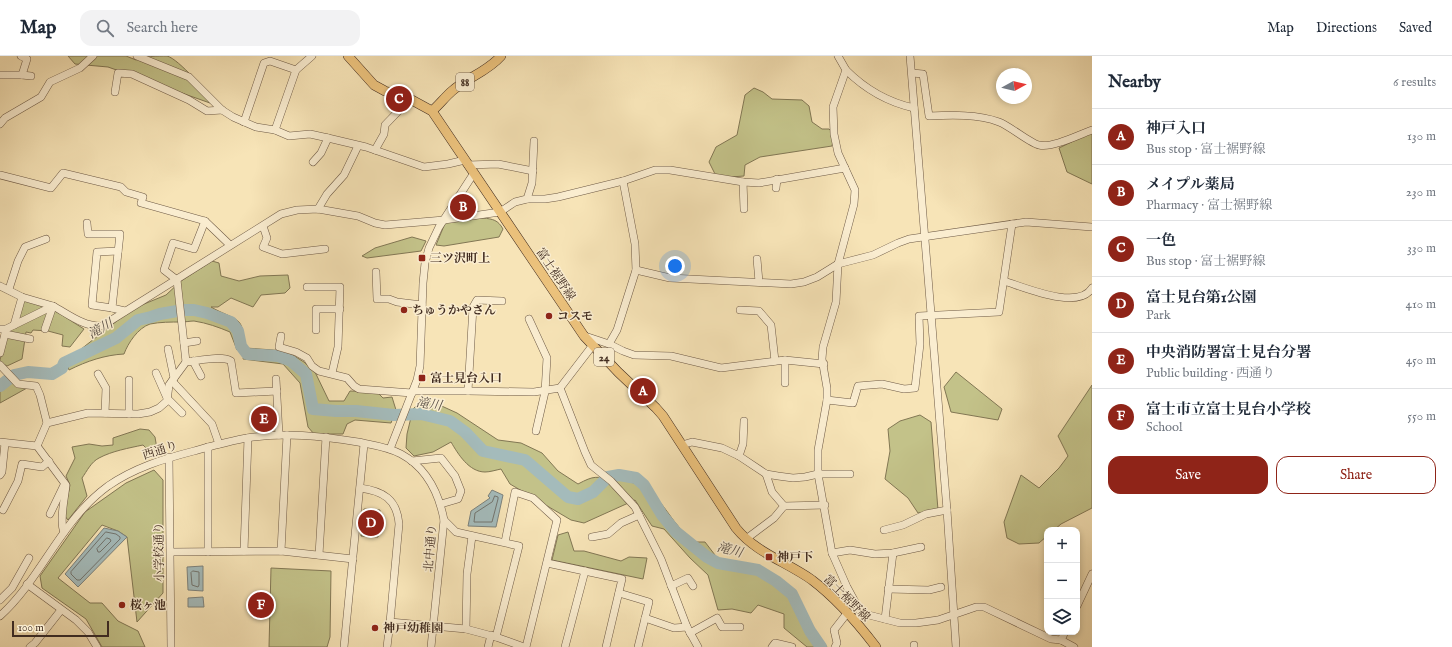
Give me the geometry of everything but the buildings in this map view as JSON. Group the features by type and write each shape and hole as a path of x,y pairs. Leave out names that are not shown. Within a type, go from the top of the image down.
{"main road":[{"name":"富士裾野線","path":"348,56 374,85 385,91 410,99 432,111 584,336 618,372 656,408 736,528 755,547 811,580 833,597 848,612 876,647"},
{"name":"88","path":"432,111 452,90 494,64 501,56"}],"street":[{"path":"21,56 27,59 22,75"},
{"path":"0,124 5,118 41,96 50,82 80,68 93,56"},
{"path":"137,56 189,77 222,110 256,127 275,130 289,136 310,134 366,147 424,167 467,162 498,164 533,171"},
{"path":"275,130 296,70 312,56"},
{"path":"838,56 846,70 864,87 900,105 914,108"},
{"path":"910,56 947,510 956,647"},
{"path":"244,122 264,63 270,61 296,70"},
{"path":"846,70 833,108 834,134 838,153 855,190 854,204 838,264 836,302 823,347 822,358 827,388 827,400 818,450 818,474 832,553 846,587 862,613 900,623 916,623 938,620 976,607 984,607 1074,647"},
{"path":"115,92 118,73 132,74 189,100 207,111 222,110"},
{"path":"912,73 923,74 929,116 976,117 999,122 1038,145 1056,143 1092,130"},
{"path":"0,75 31,76"},
{"path":"374,150 384,134 385,125 410,99"},
{"path":"313,162 321,153 328,138"},
{"path":"526,199 532,183 534,141"},
{"path":"318,209 327,194 344,175 358,146"},
{"path":"0,286 22,296 52,306 94,327 102,326 281,214 297,210 318,209 358,216 375,223 385,225 444,220 500,212 515,202 526,199 545,199 623,181 654,170 670,170 743,182 759,183 845,168"},
{"path":"0,175 51,188 63,173 121,187 126,192 143,197 142,203 205,220 230,245"},
{"path":"390,449 412,394 420,366 425,263 429,248 444,220 474,173"},
{"path":"776,188 777,179"},
{"path":"608,344 617,330 636,270 635,244 623,181"},
{"path":"743,182 744,210"},
{"path":"201,376 190,362 184,344 176,280 164,270 173,243 194,249 205,220"},
{"path":"636,270 670,278 791,284 804,282 838,264 873,255 909,239 1035,222 1092,227"},
{"path":"87,223 88,234 120,234 112,308"},
{"path":"827,400 853,403 858,386 882,384 904,389 915,388 920,344 919,316 999,312 1012,224"},
{"path":"263,226 267,238 263,247 282,254 325,249"},
{"path":"9,290 18,261 25,247 46,239"},
{"path":"118,251 97,252 92,305 125,311"},
{"path":"757,259 759,282"},
{"path":"376,272 377,299 389,299 397,302 422,305"},
{"path":"1004,281 1062,298 1082,296 1090,292 1092,288"},
{"path":"307,287 340,287 338,347 332,373"},
{"path":"14,325 22,296"},
{"path":"468,391 473,308 477,300 502,301"},
{"path":"0,353 4,331 52,306"},
{"path":"45,329 52,306"},
{"path":"316,330 316,309 340,309"},
{"path":"740,310 759,310 771,325 775,361"},
{"path":"529,319 548,358 545,392 536,431"},
{"path":"4,331 30,339"},
{"path":"281,336 279,347 296,352 307,358 312,366 319,371 332,373 347,378 359,389 412,394 468,391 545,392 560,388 593,345"},
{"path":"584,336 634,355 671,356 721,368 785,360 824,364"},
{"path":"184,344 197,341"},
{"path":"168,349 173,379 212,424 219,444"},
{"path":"47,423 88,413 138,414 159,408 167,401 169,385 173,379 190,362 226,358 231,360 236,393 277,391"},
{"path":"785,360 785,383"},
{"path":"1,367 18,384 36,386 40,395 47,423 37,446"},
{"path":"156,373 167,398 182,413"},
{"path":"98,374 106,388 105,413"},
{"path":"276,379 279,435"},
{"path":"129,380 129,414"},
{"path":"560,388 591,465 611,481 635,507 661,559 688,630 698,647"},
{"path":"739,456 743,444 744,421"},
{"name":"西通り","path":"0,615 8,608 27,584 64,532 88,503 110,485 133,471 151,463 219,444 248,438 279,435 312,435 390,449"},
{"path":"281,551 288,435"},
{"path":"319,555 326,437"},
{"path":"244,551 248,438"},
{"path":"682,445 692,442 707,444 727,450 766,474 794,478 818,474 850,474"},
{"path":"0,475 2,472 3,443 37,446 66,485 62,519 64,532"},
{"path":"344,647 364,444"},
{"path":"208,447 208,552"},
{"name":"北中通り","path":"390,449 402,454 422,470 430,481 441,504 444,520 431,647"},
{"name":"小学校通り","path":"169,457 171,647"},
{"path":"412,461 441,458 455,476 461,491 458,499 441,504"},
{"path":"3,510 18,481 22,464 42,467 49,461"},
{"path":"766,474 772,492 784,506"},
{"path":"50,514 65,483"},
{"path":"360,488 380,492 386,496 393,503 399,518 387,647"},
{"path":"390,622 466,629 494,636 525,647 548,562 557,520 533,498 515,492 505,542"},
{"path":"746,539 774,518 784,506 824,505"},
{"path":"884,530 903,525 926,514 947,510"},
{"path":"592,537 608,534 621,523 639,515"},
{"path":"444,520 456,532 518,546 494,636 488,647"},
{"path":"466,629 467,574 472,536"},
{"path":"832,553 850,550 875,554 893,553 922,547"},
{"path":"170,552 281,551 353,559"},
{"path":"885,618 893,553"},
{"path":"0,600 12,588 29,558"},
{"path":"548,562 622,579 606,647"},
{"path":"565,647 584,571"},
{"path":"1080,600 1092,574"},
{"path":"671,586 688,578 693,586"},
{"path":"27,584 76,620 88,632 97,647"},
{"path":"888,589 929,590 941,588"},
{"path":"619,593 649,602 638,647"},
{"path":"35,646 61,610"},
{"path":"835,647 837,643 834,630 848,612"},
{"path":"855,621 862,613"},
{"path":"645,618 674,628 688,630 717,618 722,627 740,627"},
{"path":"1061,640 1064,635"},
{"path":"772,647 775,643 792,647"}],"shaded area":[{"path":"68,56 126,56 136,60 147,57 167,56 179,63 217,104 210,103 108,67 75,64"},
{"path":"754,88 763,92 772,99 802,100 809,106 812,122 822,129 829,129 834,134 832,146 760,157 745,165 744,176 717,178 709,162 716,147 737,135 745,95"},
{"path":"1092,132 1092,184 1067,172 1059,148"},
{"path":"483,218 492,220 499,224 503,229 499,237 444,246 436,245 446,221"},
{"path":"412,237 426,241 421,251 367,258 362,256 375,248"},
{"path":"212,261 219,263 221,276 239,281 260,276 288,275 290,288 285,293 261,295 253,307 231,298 218,307 211,307 238,321 241,325 241,339 237,350 230,332 217,327 194,321 158,323 150,324 141,329 128,345 124,354 96,359 69,370 66,361 132,309 166,295 181,281"},
{"path":"23,299 57,312 84,329 70,347 62,346 63,335 48,331 33,330 31,333 26,332 22,359 7,366 0,362 0,360 7,332"},
{"path":"246,348 286,351 304,362 315,372 329,401 344,401 350,391 377,392 383,398 392,397 396,410 391,423 355,420 347,424 343,434 314,434 308,427 300,383 283,364 243,359"},
{"path":"956,372 1002,409 998,420 951,412 944,387"},
{"path":"5,377 27,388 0,403 0,381"},
{"path":"1092,385 1092,508 1058,527 1044,527 1044,539 1039,543 1019,544 1007,538 1004,522 1021,475 1039,488 1059,468 1068,456 1058,436"},
{"path":"424,398 457,413 498,440 521,443 542,453 558,471 578,484 588,479 599,477 626,481 643,487 656,497 676,524 693,542 705,542 725,568 752,572 768,578 782,588 790,595 827,647 807,647 784,628 784,614 758,605 751,613 732,609 718,610 708,575 690,558 664,529 652,526 635,500 584,523 571,520 510,484 501,469 485,472 469,466 451,442 433,452 414,456 406,448 407,434 413,409"},
{"path":"920,415 931,422 938,510 918,513 908,498 885,479 890,451 888,429 900,421"},
{"path":"140,429 149,430 155,437 157,449 150,452 143,445 115,452 96,460 89,467 82,478 87,496 68,520 64,515 70,485 66,476 75,458 72,447 89,444 102,446 113,445 113,438"},
{"path":"154,470 163,480 163,593 137,622 127,537 118,531 102,525 58,578 90,603 102,603 118,621 138,631 145,647 102,647 86,619 42,588 40,576 85,512 126,483"},
{"path":"364,509 380,510 378,537 361,536"},
{"path":"568,532 574,551 584,551 621,561 629,557 647,558 643,579 552,560 558,535"},
{"path":"271,568 331,571 330,637 327,647 269,647"}],"water":[{"path":"492,490 503,495 496,527 468,526 471,511 490,498 488,496"},
{"path":"104,528 118,531 127,537 78,587 65,574"},
{"path":"203,566 203,591 188,590 187,567"},
{"path":"203,597 204,607 188,607 188,598"}],"waterway":[{"name":"滝川","path":"0,386 14,375 28,372 52,374 62,368 64,363 116,338 138,320 183,310 194,310 207,313 231,322 238,331 241,346 247,354 278,356 291,361 306,374 313,409 394,415 421,414 450,421 465,432 483,451 525,460 568,497 578,499 593,492 608,477 619,475 636,478 644,485 662,515 676,532 707,557 718,563 758,570 776,581 792,594 810,631 821,647"}],"place":[{"name":"一色","path":"399,99"},
{"name":"メイプル薬局","path":"463,207"},
{"name":"三ツ沢町上","path":"422,258"},
{"name":"ちゅうかやさん","path":"404,310"},
{"name":"コスモ","path":"549,316"},
{"name":"富士見台入口","path":"422,378"},
{"name":"神戸入口","path":"643,391"},
{"name":"中央消防署富士見台分署","path":"264,419"},
{"name":"富士見台第1公園","path":"371,523"},
{"name":"神戸下","path":"769,557"},
{"name":"桜ヶ池","path":"122,605"},
{"name":"富士市立富士見台小学校","path":"261,605"},
{"name":"神戸幼稚園","path":"375,628"}]}
